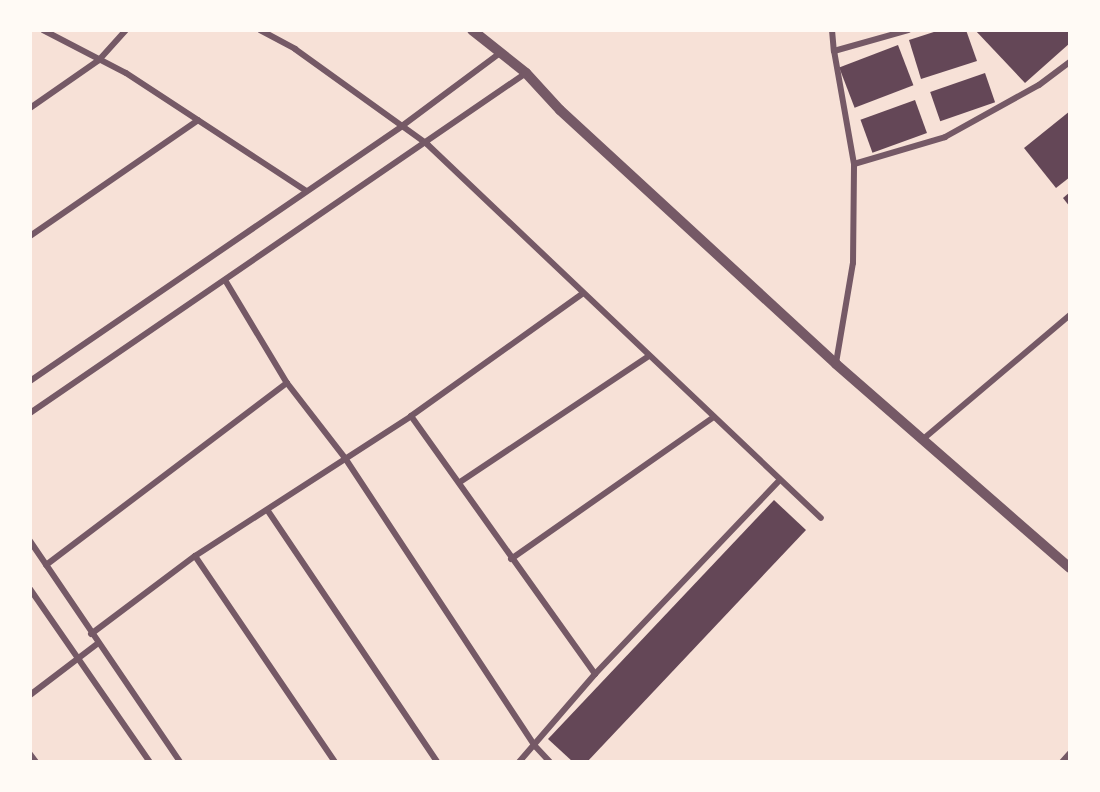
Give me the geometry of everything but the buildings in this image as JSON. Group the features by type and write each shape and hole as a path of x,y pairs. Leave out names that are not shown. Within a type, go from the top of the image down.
{"street":[{"path":"43,30 99,60 198,120 306,191"},
{"path":"30,108 99,60 126,30"},
{"path":"260,30 295,49 427,144 712,418 821,518"},
{"path":"472,30 526,74 560,110 836,364 1070,568"},
{"path":"832,30 854,164 853,263 836,364"},
{"path":"834,51 908,30"},
{"path":"30,381 402,126 500,53"},
{"path":"854,164 945,137 1039,85 1070,62"},
{"path":"30,413 427,144 526,74"},
{"path":"30,236 198,120"},
{"path":"225,280 287,382 345,458 535,746 550,762"},
{"path":"91,634 195,556 268,511 411,416 582,294"},
{"path":"922,441 1070,315"},
{"path":"460,482 649,356"},
{"path":"46,565 287,382"},
{"path":"411,416 595,675"},
{"path":"511,559 712,418"},
{"path":"519,762 595,675 779,481"},
{"path":"268,511 437,762"},
{"path":"30,541 97,644 180,762"},
{"path":"195,556 335,762"},
{"path":"30,589 150,762"},
{"path":"30,695 80,660 97,644"},
{"path":"30,753 36,762"},
{"path":"1062,762 1070,753"}]}
